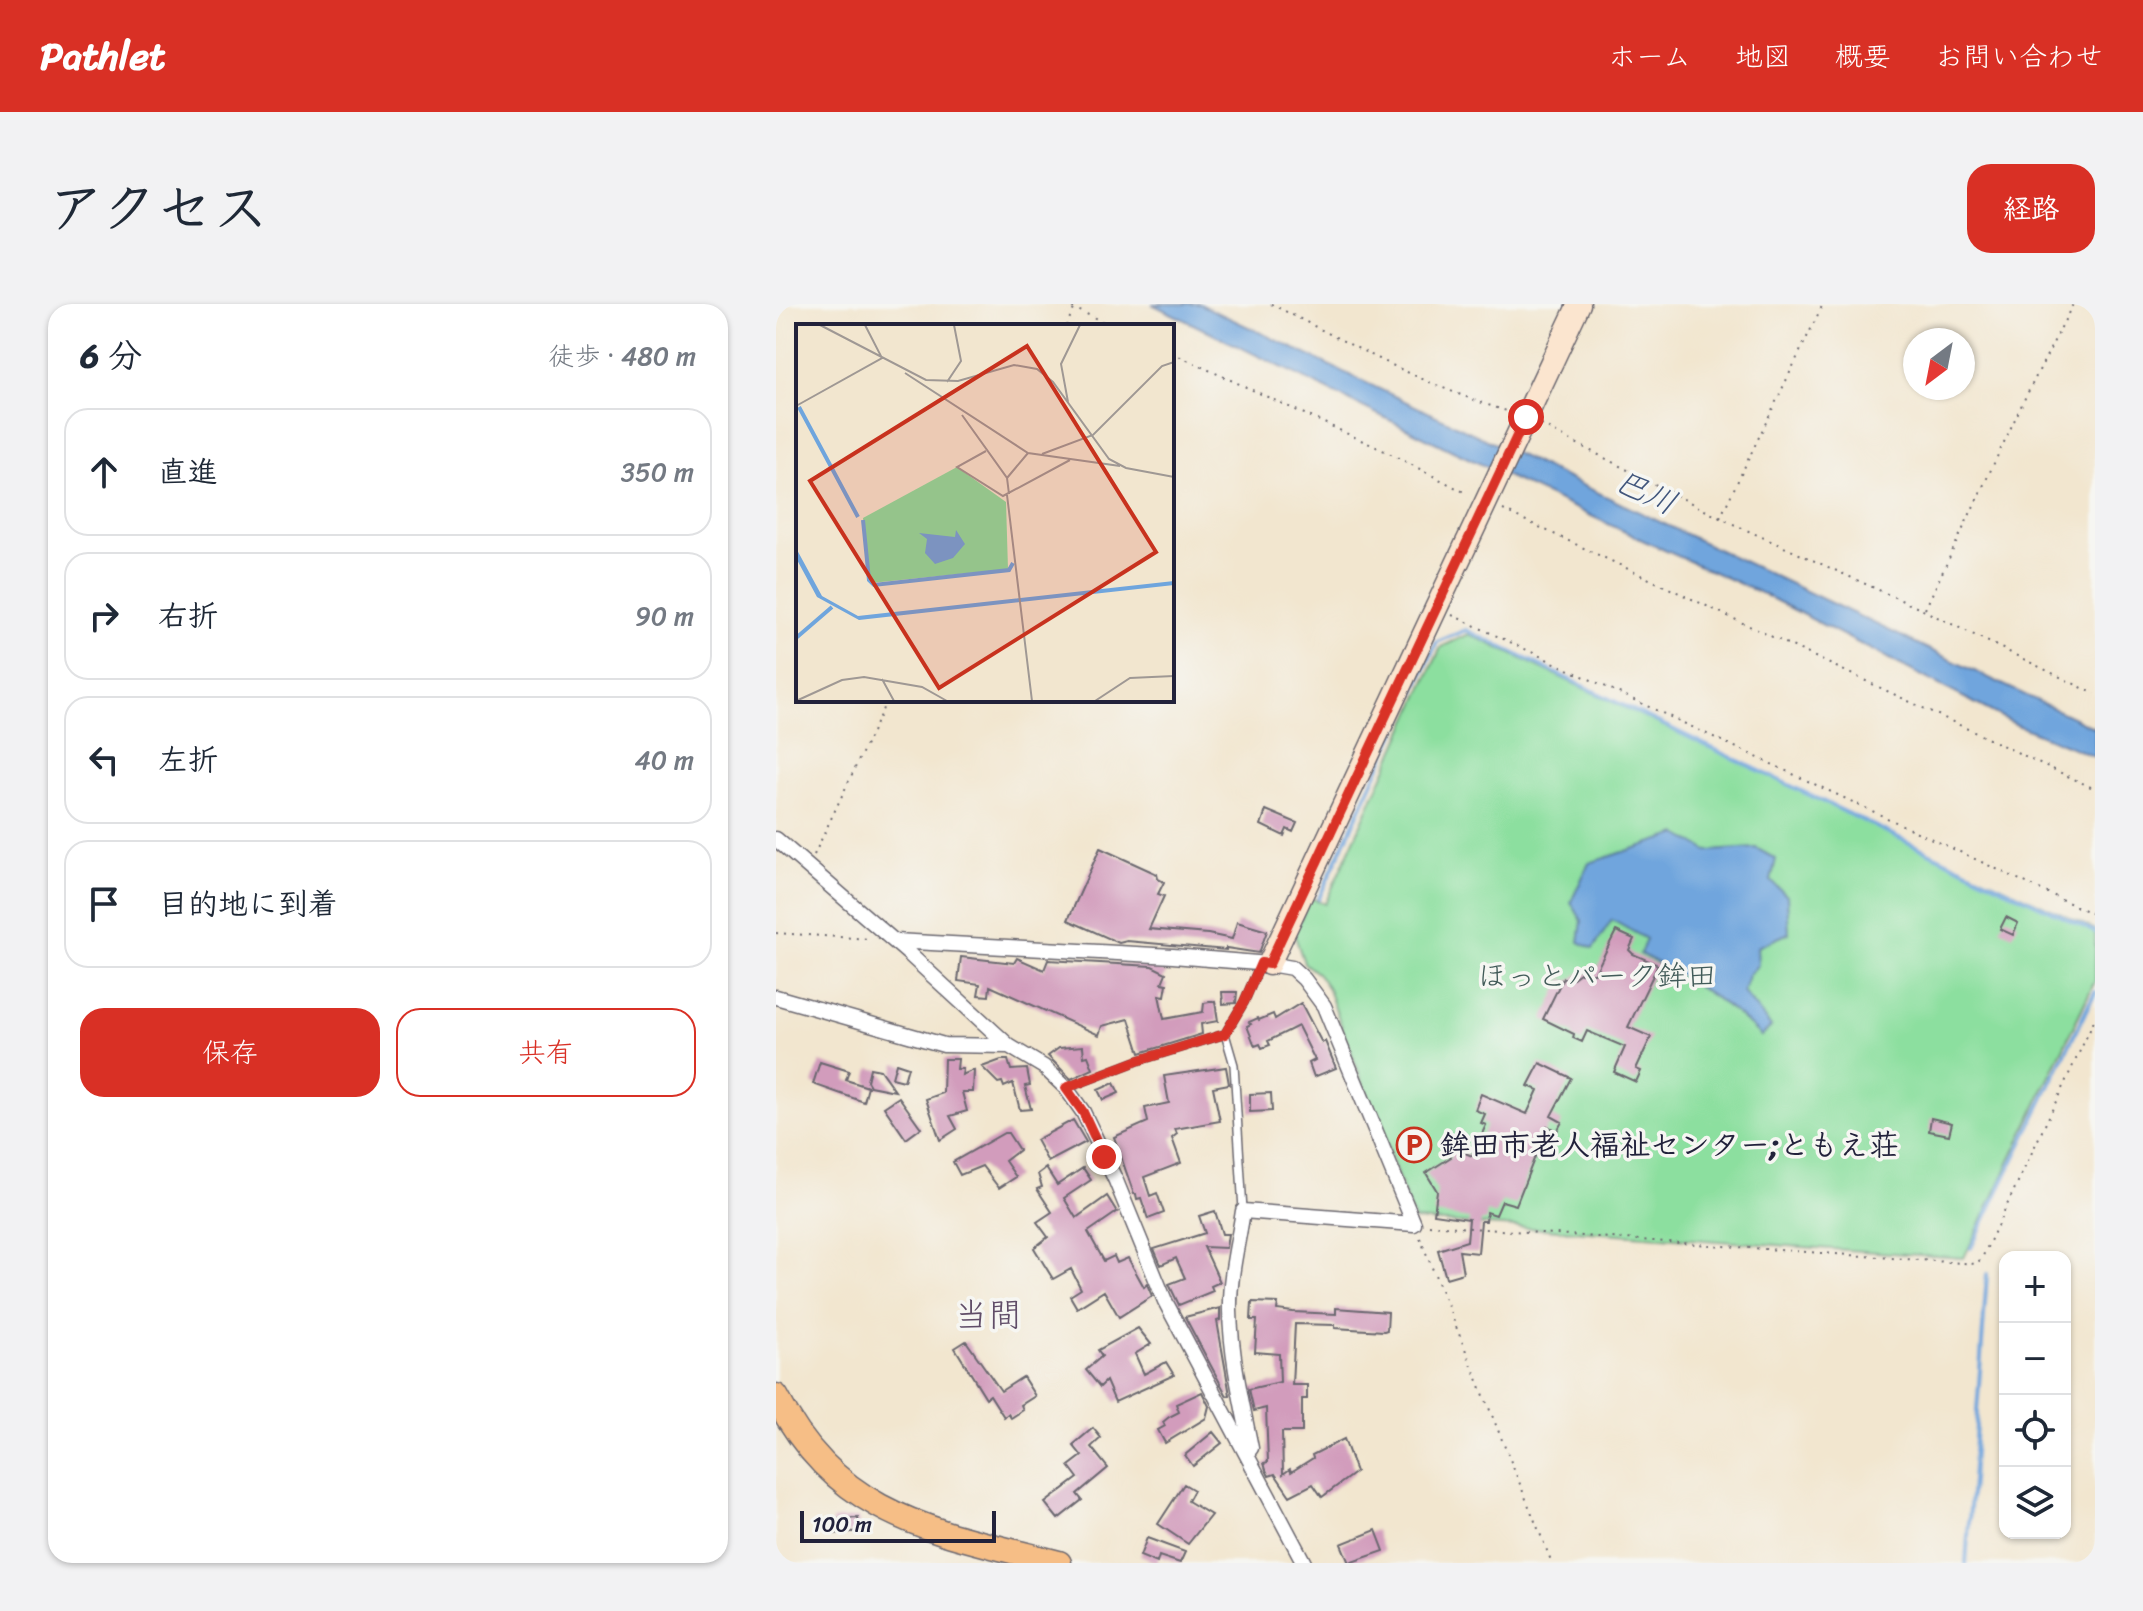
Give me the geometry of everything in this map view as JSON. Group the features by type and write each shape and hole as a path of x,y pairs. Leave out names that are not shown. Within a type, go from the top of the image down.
{"main road":[{"path":"776,1396 818,1460 832,1475 864,1498 921,1526 1059,1563"}],"street":[{"path":"1265,963 1579,304"},
{"path":"776,839 895,941 1009,1046 1044,1067 1066,1088 1083,1112 1116,1181 1165,1301 1304,1563"},
{"path":"895,941 1265,963 1292,968 1324,1006 1414,1224 1243,1211 1231,1281 1230,1312 1237,1376 1251,1448 1247,1453"},
{"path":"776,997 944,1045 1009,1046"}],"lane":[{"path":"1066,1088 1137,1061 1225,1034 1265,963"},
{"path":"1225,1034 1234,1065 1243,1211"}],"path":[{"path":"1065,304 1108,324"},
{"path":"1271,304 1374,356 1524,421 1720,518 1925,611 2095,694"},
{"path":"1720,518 1823,304"},
{"path":"1925,611 2024,400 2073,304"},
{"path":"1067,324 1074,309"},
{"path":"1174,354 2095,789"},
{"path":"1436,607 2095,915"},
{"path":"809,867 886,702"},
{"path":"776,933 895,941"},
{"path":"1552,1563 1414,1224 1976,1264 1982,1258 2095,1019"}],"green space":[{"name":"ほっとパーク鉾田","path":"1469,634 2095,930 2095,981 1964,1258 1414,1220 1327,987 1318,974 1304,963 1294,933 1311,898 1325,904 1441,647"}],"water":[{"path":"1152,304 1200,304 2095,728 2095,757 2017,725 1765,595 1453,451"},
{"path":"1678,834 1708,851 1756,848 1776,859 1771,881 1787,896 1789,933 1757,947 1758,965 1748,975 1743,992 1771,1027 1761,1036 1704,990 1640,954 1646,939 1612,920 1593,949 1579,942 1582,921 1571,902 1589,863"}],"building":[{"path":"1266,810 1297,823 1293,832 1287,829 1284,836 1261,825"},
{"path":"1100,848 1157,874 1158,879 1164,882 1158,894 1164,896 1149,929 1232,939 1237,922 1267,931 1259,953 1226,948 1119,943 1068,920"},
{"path":"2006,917 2018,923 2013,935 2000,929"},
{"name":"ほっとパーク鉾田","path":"1616,931 1634,939 1629,950 1633,954 1658,965 1628,1027 1651,1037 1636,1069 1641,1071 1636,1082 1614,1072 1625,1047 1587,1031 1582,1042 1573,1038 1574,1034 1543,1019 1563,978 1569,981 1580,973 1595,973"},
{"path":"961,957 1014,963 1017,958 1044,970 1048,960 1152,966 1166,973 1162,983 1167,984 1165,996 1159,995 1164,1019 1203,1012 1204,1003 1215,1001 1218,1021 1201,1024 1202,1034 1140,1053 1129,1019 1102,1026 1099,1035 990,986 989,996 978,995 980,984 958,981"},
{"path":"1222,992 1237,992 1236,1003 1223,1004"},
{"path":"1301,1003 1322,1043 1325,1041 1336,1068 1314,1077 1309,1063 1315,1060 1298,1026 1268,1041 1270,1045 1262,1048 1260,1044 1255,1046 1247,1026 1251,1024 1249,1022 1273,1014 1275,1019"},
{"path":"1083,1046 1084,1057 1088,1056 1093,1069 1071,1079 1048,1056 1059,1048"},
{"path":"944,1059 958,1059 957,1069 963,1069 962,1075 974,1070 973,1092 962,1092 967,1111 950,1116 957,1129 940,1140 926,1099 943,1093"},
{"path":"1008,1060 1011,1070 1027,1069 1030,1085 1025,1086 1031,1109 1020,1110 1013,1083 1004,1087 982,1067"},
{"path":"820,1062 849,1071 846,1080 868,1087 864,1102 813,1084"},
{"path":"896,1063 908,1067 904,1081 892,1078"},
{"path":"1540,1063 1571,1078 1551,1116 1562,1122 1557,1131 1547,1126 1516,1205 1502,1201 1496,1215 1487,1212 1486,1221 1481,1221 1478,1253 1459,1251 1463,1273 1446,1278 1438,1250 1467,1241 1469,1219 1434,1214 1437,1191 1426,1173 1451,1157 1448,1152 1457,1146 1460,1151 1472,1156 1486,1125 1481,1123 1485,1114 1475,1110 1481,1094 1527,1114 1538,1090 1528,1086"},
{"path":"1226,1067 1229,1084 1213,1087 1220,1121 1175,1129 1177,1134 1172,1138 1181,1163 1144,1177 1150,1196 1157,1193 1164,1213 1148,1219 1141,1198 1137,1199 1134,1194 1114,1137 1148,1122 1145,1108 1169,1103 1164,1076"},
{"path":"870,1068 880,1070 895,1091 870,1086 867,1081"},
{"path":"1114,1083 1119,1093 1103,1100 1098,1090"},
{"path":"1271,1093 1272,1111 1250,1112 1250,1094"},
{"path":"899,1097 921,1128 906,1139 884,1107"},
{"path":"1931,1118 1952,1123 1949,1135 1929,1131"},
{"path":"1073,1120 1086,1142 1048,1162 1036,1140"},
{"path":"1008,1133 1019,1150 1005,1161 1016,1177 999,1188 982,1166 960,1175 953,1162"},
{"path":"1046,1168 1057,1185 1083,1168 1091,1180 1064,1198 1076,1218 1107,1196 1117,1212 1088,1232 1104,1261 1114,1256 1117,1263 1128,1258 1152,1296 1119,1317 1104,1291 1077,1308 1070,1296 1081,1289 1071,1269 1053,1279 1034,1248 1048,1237 1037,1222 1052,1212 1037,1189 1042,1187 1038,1174"},
{"path":"1215,1211 1222,1234 1228,1234 1226,1248 1204,1247 1220,1282 1211,1286 1213,1291 1179,1305 1169,1284 1185,1278 1176,1258 1161,1265 1154,1249 1205,1233 1199,1216"},
{"path":"1252,1302 1278,1303 1277,1310 1293,1312 1336,1314 1336,1308 1388,1312 1387,1330 1384,1331 1295,1324 1292,1385 1307,1385 1307,1399 1302,1399 1302,1432 1282,1432 1283,1474 1344,1439 1356,1472 1322,1497 1313,1484 1290,1496 1275,1474 1269,1476 1266,1470 1266,1408 1254,1411 1249,1389 1280,1382 1279,1354 1255,1352 1257,1320 1251,1320"},
{"path":"1220,1308 1220,1320 1217,1321 1230,1395 1227,1396 1185,1317"},
{"path":"1138,1328 1151,1344 1135,1354 1144,1374 1166,1362 1174,1375 1115,1402 1106,1381 1100,1387 1086,1370 1102,1356 1098,1350"},
{"path":"966,1341 1001,1391 1023,1377 1035,1396 1021,1405 1023,1410 1011,1418 1008,1414 1004,1417 990,1395 986,1398 955,1348"},
{"path":"1202,1392 1209,1406 1206,1418 1165,1443 1158,1430 1165,1426 1163,1422 1179,1412 1176,1404"},
{"path":"1093,1428 1101,1438 1091,1447 1108,1468 1077,1494 1082,1500 1058,1519 1045,1503 1078,1478 1069,1466 1082,1456 1073,1445"},
{"path":"1213,1432 1222,1443 1193,1466 1185,1455"},
{"path":"1184,1484 1194,1490 1188,1501 1211,1515 1188,1544 1158,1524"},
{"path":"858,1518 860,1531 833,1534 832,1520"},
{"path":"1376,1530 1384,1551 1349,1563 1341,1544"},
{"path":"1147,1538 1185,1552 1180,1563 1159,1556 1157,1563 1140,1556"}],"waterway":[{"path":"1319,898 1437,642 1466,630 2095,932"},
{"path":"1971,1248 2095,992"},
{"path":"1966,1563 1987,1274"}],"place":[{"name":"鉾田市老人福祉センター;ともえ荘","path":"1414,1145"}],"district":[{"name":"当間","path":"988,1315"}],"route":[{"path":"1104,1157 1083,1112 1066,1088 1137,1061 1225,1034 1244,1002 1261,963 1269,964 1526,417"}],"water label":[{"name":"巴川","path":"1646,492"}]}
